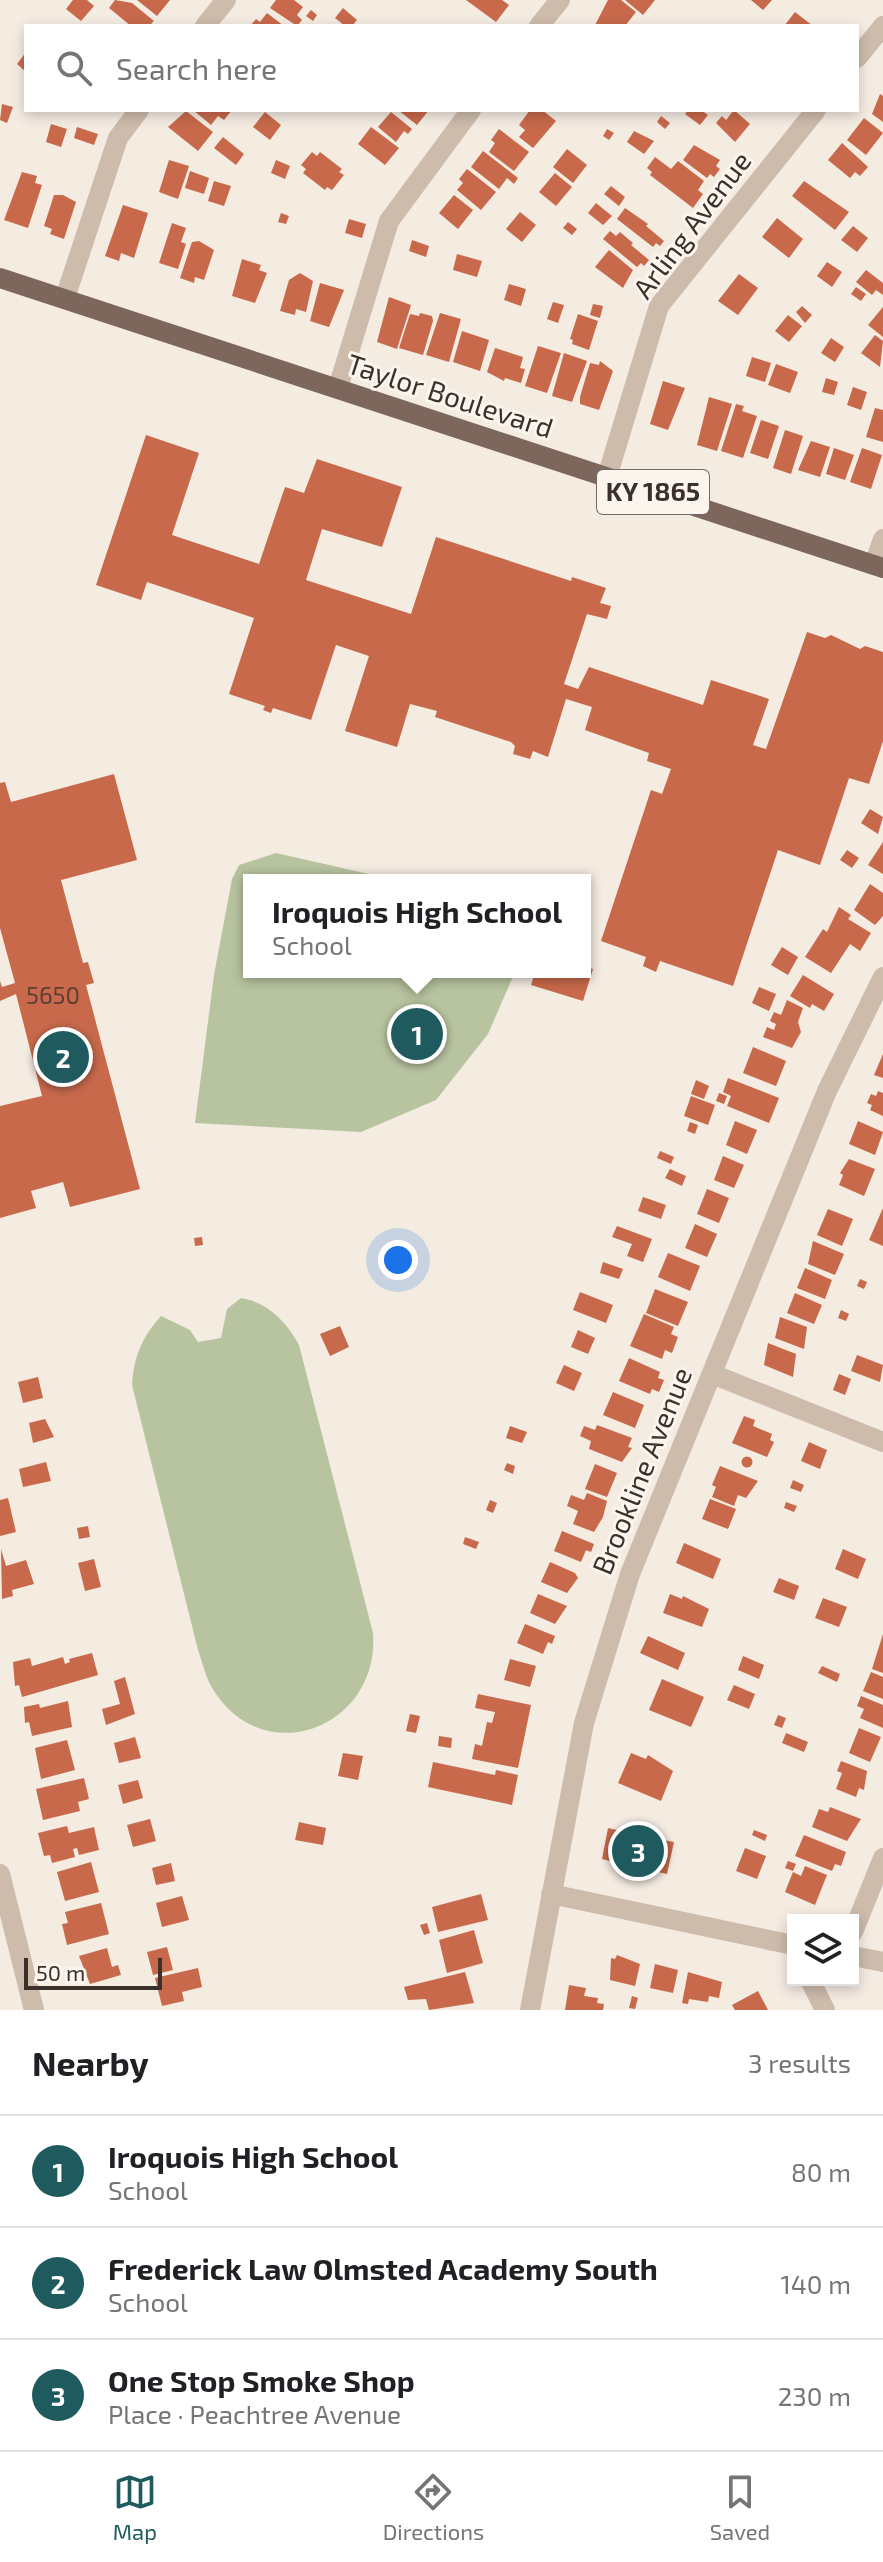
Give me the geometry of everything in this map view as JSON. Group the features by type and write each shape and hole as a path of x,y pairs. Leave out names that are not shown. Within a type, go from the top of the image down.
{"main road":[{"name":"Taylor Boulevard","path":"0,278 878,567"}],"street":[{"path":"207,24 226,0"},
{"path":"541,24 560,0"},
{"path":"859,56 880,36"},
{"path":"65,298 118,138 138,112"},
{"path":"338,388 389,221 470,112"},
{"name":"Arling Avenue","path":"607,477 659,306 814,112"},
{"path":"878,567 883,539"},
{"name":"Brookline Avenue","path":"530,2010 584,1723 603,1652 630,1574 827,1091 883,977"},
{"path":"712,1374 883,1442"},
{"path":"859,1917 883,1858"},
{"path":"0,1874 34,2010"},
{"path":"551,1894 787,1944"},
{"path":"859,1957 883,1962"},
{"path":"813,1986 825,2010"}],"green space":[{"path":"276,853 369,874 243,874 243,978 512,978 488,1034 436,1100 361,1132 195,1123 214,975 232,879 239,865"},
{"path":"241,1298 275,1314 299,1345 373,1633 370,1666 358,1693 339,1714 316,1727 289,1733 262,1729 236,1716 209,1682 198,1650 132,1385 140,1348 161,1316 190,1330 198,1342 221,1338 227,1309"}],"building":[{"path":"73,0 87,0 94,6 81,21 66,9"},
{"path":"115,0 132,3 154,21 151,24 129,24 109,8"},
{"path":"137,0 170,0 157,16"},
{"path":"276,0 294,0 303,7 297,15 302,20 294,24 270,8"},
{"path":"466,0 502,0 509,5 496,22"},
{"path":"608,0 621,0 636,12 627,24 596,24"},
{"path":"625,0 655,0 643,15"},
{"path":"751,0 772,0 763,10"},
{"path":"343,8 357,20 354,24 342,24 335,18"},
{"path":"311,10 317,15 313,21 306,16"},
{"path":"795,12 810,24 786,24"},
{"path":"267,13 281,24 252,24 256,19 260,22"},
{"path":"24,55 24,70 17,64"},
{"path":"880,94 883,96 883,122 872,114"},
{"path":"2,104 13,107 7,123 0,120"},
{"path":"187,112 213,132 198,151 168,127"},
{"path":"195,112 230,112 224,120 218,116 211,125"},
{"path":"265,112 281,125 270,140 253,127"},
{"path":"391,112 412,129 408,134 404,131 396,142 378,127"},
{"path":"401,112 427,112 417,125"},
{"path":"529,112 545,112 556,121 533,148 519,137 525,130 519,125"},
{"path":"704,112 708,115 700,125 685,114"},
{"path":"736,112 750,124 735,142 716,123 722,116 726,120"},
{"path":"661,116 670,123 665,129 657,122"},
{"path":"864,118 883,133 866,155 847,140"},
{"path":"51,124 67,129 61,147 46,142"},
{"path":"77,127 98,134 94,145 74,138"},
{"path":"371,127 399,148 385,165 358,144"},
{"path":"499,129 529,152 514,171 489,152 495,143 491,140"},
{"path":"607,129 614,133 609,140 603,136"},
{"path":"634,131 654,141 644,154 627,142"},
{"path":"223,137 244,154 236,165 214,148"},
{"path":"842,143 868,167 860,176 855,172 850,178 828,160"},
{"path":"694,145 720,160 716,166 720,169 714,177 710,174 707,178 683,160"},
{"path":"567,149 587,165 573,183 553,167"},
{"path":"483,151 518,178 514,184 507,178 499,189 471,167"},
{"path":"312,152 317,156 320,152 342,169 339,172 344,175 332,190 327,187 325,190 303,173 306,169 301,165"},
{"path":"655,157 671,169 678,161 704,181 698,190 703,194 693,208 650,175 652,172 647,168"},
{"path":"169,160 189,166 178,199 159,192"},
{"path":"276,160 290,166 285,179 271,173"},
{"path":"467,169 496,192 481,210 457,190 463,183 459,179"},
{"path":"190,171 209,178 204,194 185,188"},
{"path":"22,172 37,176 35,183 42,185 28,228 4,220"},
{"path":"555,173 572,187 556,206 539,192"},
{"path":"214,181 231,186 224,206 208,201"},
{"path":"804,181 849,212 835,230 792,196"},
{"path":"611,186 625,197 619,206 604,194"},
{"path":"54,195 63,195 76,202 64,239 50,234 52,229 44,226"},
{"path":"454,195 473,210 458,229 439,213"},
{"path":"596,203 612,216 603,225 588,213"},
{"path":"123,205 148,213 134,258 121,253 119,261 105,256"},
{"path":"625,208 648,224 646,226 664,241 660,246 656,243 653,247 617,219"},
{"path":"520,212 536,225 522,242 506,229"},
{"path":"281,213 289,216 286,224 278,222"},
{"path":"777,218 803,239 789,258 762,237"},
{"path":"349,219 366,224 362,238 345,233"},
{"path":"568,222 577,229 572,235 563,228"},
{"path":"172,223 186,228 181,242 186,244 178,269 159,263"},
{"path":"853,226 868,238 857,252 841,240"},
{"path":"610,231 616,236 620,232 633,243 631,245 649,260 644,266 641,263 637,267 603,239"},
{"path":"412,240 429,246 426,257 409,251"},
{"path":"199,241 214,250 204,280 195,277 194,283 180,278 192,242"},
{"path":"609,250 633,270 623,288 595,267"},
{"path":"457,254 482,261 477,277 453,270"},
{"path":"242,259 261,265 259,270 267,273 255,303 232,296"},
{"path":"827,262 842,272 832,287 817,276"},
{"path":"866,270 883,283 883,295 876,290 872,295 856,282"},
{"path":"300,273 313,281 306,312 296,309 295,315 280,311 289,280"},
{"path":"739,274 758,288 738,315 718,301"},
{"path":"320,283 344,290 329,327 310,321"},
{"path":"509,284 526,289 521,306 504,300"},
{"path":"856,287 866,294 861,301 851,294"},
{"path":"389,297 411,305 397,349 377,342"},
{"path":"553,302 564,305 558,323 547,319"},
{"path":"593,304 603,306 600,318 590,315"},
{"path":"802,306 812,315 805,323 796,312"},
{"path":"883,307 883,337 868,325"},
{"path":"420,313 432,316 433,321 423,355 399,348 410,314 419,316"},
{"path":"440,313 461,319 449,362 426,355"},
{"path":"578,314 598,321 589,350 572,344 573,340 570,339"},
{"path":"788,315 802,326 789,342 775,331"},
{"path":"462,331 489,340 480,371 453,362"},
{"path":"875,335 883,341 880,367 861,353"},
{"path":"831,338 844,347 835,362 821,353"},
{"path":"538,346 561,353 547,393 525,386"},
{"path":"495,348 523,357 520,368 525,369 521,383 505,378 504,381 487,372"},
{"path":"564,353 587,361 572,402 552,396"},
{"path":"752,357 771,363 765,382 746,376"},
{"path":"600,361 613,371 599,410 580,404 580,397 590,363 599,365"},
{"path":"776,364 798,372 790,393 768,385"},
{"path":"826,378 838,382 834,395 822,392"},
{"path":"663,381 685,388 668,430 650,424"},
{"path":"853,387 867,392 861,410 847,405"},
{"path":"709,397 732,404 717,451 697,445"},
{"path":"736,404 744,406 742,411 757,416 743,458 721,451"},
{"path":"875,408 883,410 883,442 866,437"},
{"path":"761,420 779,426 768,459 750,453"},
{"path":"785,430 803,436 791,474 773,468"},
{"path":"146,435 199,453 172,535 259,564 285,487 304,493 317,459 402,487 382,547 322,529 306,580 411,614 436,537 571,581 572,577 606,588 600,603 611,606 607,619 587,614 564,684 578,689 589,667 703,705 711,680 769,699 753,745 766,749 807,632 825,638 831,635 860,649 865,646 883,652 883,741 869,784 849,778 820,865 778,850 733,986 660,961 656,972 643,966 646,957 601,941 651,790 662,794 671,769 647,761 649,753 585,730 592,707 566,699 548,757 533,751 530,759 513,754 515,746 511,742 435,717 437,711 410,704 397,747 345,731 369,656 336,645 311,720 273,708 271,713 263,710 265,706 229,694 254,618 147,582 141,600 96,585"},
{"path":"811,441 830,447 820,477 798,470"},
{"path":"834,448 854,455 845,480 826,474"},
{"path":"862,448 882,455 871,489 850,482"},
{"path":"114,774 137,860 61,880 83,963 88,962 94,983 86,985 140,1189 70,1207 63,1182 31,1191 36,1208 0,1218 0,1106 42,1096 16,994 0,1001 0,981 2,987 15,983 0,928 0,783 5,782 11,802"},
{"path":"870,809 883,817 878,834 861,823"},
{"path":"883,842 883,874 868,865"},
{"path":"847,850 859,858 852,868 840,860"},
{"path":"870,884 883,893 883,916 875,925 854,910"},
{"path":"839,907 851,915 848,919 871,933 860,951 850,944 831,973 805,957 823,929 827,932"},
{"path":"782,947 798,957 788,975 771,965"},
{"path":"803,975 834,994 824,1011 812,1004 810,1008 790,996"},
{"path":"533,978 590,978 583,1001 531,985"},
{"path":"759,987 776,994 769,1011 752,1003"},
{"path":"787,1000 803,1008 798,1022 801,1032 792,1048 763,1037 767,1027 774,1030 776,1024 770,1021 774,1012 781,1015"},
{"path":"753,1047 786,1061 776,1086 743,1073"},
{"path":"883,1054 883,1078 874,1075"},
{"path":"728,1078 779,1098 769,1123 727,1106 731,1096 723,1092"},
{"path":"696,1080 709,1086 704,1099 691,1094"},
{"path":"878,1091 883,1093 883,1116 870,1110 872,1105 867,1103 871,1094 876,1096"},
{"path":"719,1093 727,1096 724,1104 716,1101"},
{"path":"691,1096 715,1105 708,1125 684,1116"},
{"path":"735,1121 757,1130 747,1154 726,1145"},
{"path":"858,1121 883,1132 875,1155 849,1144"},
{"path":"690,1122 698,1125 695,1134 687,1131"},
{"path":"660,1151 674,1157 671,1164 657,1158"},
{"path":"723,1156 744,1165 734,1188 714,1180"},
{"path":"849,1159 875,1169 864,1196 839,1185 843,1175 840,1173"},
{"path":"670,1169 686,1176 682,1186 665,1178"},
{"path":"707,1189 729,1198 719,1223 697,1214"},
{"path":"643,1197 666,1205 661,1219 638,1211"},
{"path":"883,1208 883,1246 869,1240"},
{"path":"828,1209 853,1219 842,1246 817,1235"},
{"path":"695,1224 717,1234 707,1257 685,1248"},
{"path":"617,1226 652,1239 643,1262 627,1256 632,1244 612,1237"},
{"path":"202,1237 203,1245 195,1246 194,1238"},
{"path":"813,1241 844,1254 835,1275 808,1264"},
{"path":"668,1253 700,1266 690,1291 658,1277"},
{"path":"603,1262 623,1269 619,1279 600,1273"},
{"path":"805,1268 832,1280 825,1299 797,1288"},
{"path":"860,1279 867,1282 864,1289 857,1286"},
{"path":"655,1289 688,1302 678,1326 646,1313"},
{"path":"580,1292 613,1305 606,1323 573,1310"},
{"path":"795,1293 822,1305 814,1324 787,1313"},
{"path":"841,1310 849,1314 846,1321 838,1318"},
{"path":"644,1314 674,1327 671,1334 678,1337 672,1353 665,1350 662,1359 630,1346"},
{"path":"780,1317 807,1327 804,1349 775,1338"},
{"path":"340,1326 349,1347 330,1356 320,1334"},
{"path":"578,1330 595,1338 588,1354 571,1347"},
{"path":"768,1343 796,1354 793,1377 764,1365"},
{"path":"857,1355 883,1365 880,1382 851,1371"},
{"path":"629,1358 660,1372 658,1378 664,1380 659,1392 652,1389 650,1394 619,1381"},
{"path":"564,1365 582,1373 574,1391 556,1383"},
{"path":"839,1374 851,1379 845,1395 833,1390"},
{"path":"38,1377 43,1398 23,1403 18,1382"},
{"path":"613,1392 644,1405 635,1428 603,1415"},
{"path":"744,1416 755,1420 753,1426 772,1434 770,1440 774,1442 767,1457 732,1443"},
{"path":"45,1419 54,1437 33,1443 29,1423"},
{"path":"597,1425 632,1438 628,1447 632,1448 622,1462 589,1449 591,1441 580,1436 584,1426 595,1430"},
{"path":"510,1426 527,1432 522,1443 506,1438"},
{"path":"809,1442 827,1450 820,1469 801,1461"},
{"path":"747,1457 752,1462 747,1467 742,1462"},
{"path":"46,1462 51,1481 23,1487 19,1469"},
{"path":"507,1463 515,1466 513,1474 504,1470"},
{"path":"595,1464 617,1473 607,1497 585,1489"},
{"path":"720,1466 758,1481 746,1498 738,1495 734,1506 712,1497 716,1487 712,1485"},
{"path":"793,1480 804,1485 801,1492 790,1488"},
{"path":"587,1493 607,1501 603,1517 594,1532 573,1524 578,1511 567,1506 571,1495 584,1500"},
{"path":"8,1498 16,1532 0,1536 0,1500"},
{"path":"710,1499 736,1509 728,1529 702,1519"},
{"path":"490,1500 497,1503 493,1513 486,1510"},
{"path":"786,1502 797,1506 794,1512 784,1508"},
{"path":"88,1526 90,1537 79,1539 77,1528"},
{"path":"562,1531 594,1544 591,1552 586,1550 581,1562 554,1551"},
{"path":"465,1537 479,1542 476,1549 463,1544"},
{"path":"684,1543 721,1559 713,1579 676,1563"},
{"path":"1,1549 6,1566 26,1560 34,1584 12,1590 13,1596 2,1599"},
{"path":"843,1549 866,1559 858,1579 835,1569"},
{"path":"94,1559 101,1587 85,1591 78,1563"},
{"path":"550,1562 575,1573 578,1578 567,1593 541,1582"},
{"path":"779,1578 799,1586 794,1600 773,1592"},
{"path":"538,1594 567,1606 555,1624 530,1613"},
{"path":"670,1594 682,1599 683,1596 709,1609 702,1627 663,1613"},
{"path":"823,1598 847,1607 839,1627 815,1618"},
{"path":"525,1624 555,1636 552,1644 548,1642 543,1654 517,1643"},
{"path":"883,1634 883,1673 872,1669"},
{"path":"648,1636 685,1653 678,1670 640,1653"},
{"path":"92,1653 98,1675 22,1697 19,1685 15,1686 13,1662 30,1658 32,1666 63,1657 65,1664 70,1662 69,1659"},
{"path":"743,1656 764,1665 759,1679 738,1670"},
{"path":"510,1659 536,1666 530,1687 504,1680"},
{"path":"822,1666 840,1674 837,1682 818,1673"},
{"path":"871,1672 883,1677 883,1699 863,1691"},
{"path":"125,1677 135,1714 106,1725 102,1709 120,1704 114,1681"},
{"path":"662,1679 704,1697 691,1727 649,1710"},
{"path":"734,1685 755,1694 749,1709 727,1700"},
{"path":"478,1694 531,1705 518,1768 472,1759 475,1744 482,1746 487,1722 492,1723 495,1712 475,1708"},
{"path":"861,1696 883,1705 883,1728 860,1718 864,1709 857,1706"},
{"path":"68,1701 72,1727 32,1736 29,1722 25,1723 24,1707 39,1704 40,1708"},
{"path":"410,1714 420,1716 416,1733 406,1731"},
{"path":"778,1715 786,1718 782,1728 774,1725"},
{"path":"859,1728 881,1737 870,1762 849,1753"},
{"path":"786,1733 808,1742 804,1752 782,1743"},
{"path":"439,1736 452,1738 451,1748 438,1746"},
{"path":"135,1737 141,1758 119,1763 114,1743"},
{"path":"67,1740 75,1770 41,1779 35,1748"},
{"path":"343,1753 363,1756 358,1780 338,1776"},
{"path":"631,1753 646,1759 648,1755 673,1771 661,1801 618,1783"},
{"path":"841,1761 867,1771 864,1790 859,1788 856,1797 836,1789 842,1773 837,1771"},
{"path":"433,1762 495,1775 496,1770 518,1775 512,1805 428,1787"},
{"path":"84,1778 89,1799 78,1802 80,1811 43,1820 36,1789"},
{"path":"138,1780 143,1798 123,1804 118,1785"},
{"path":"830,1807 861,1819 847,1841 812,1827 819,1809 828,1812"},
{"path":"150,1819 156,1841 133,1847 127,1825"},
{"path":"299,1822 326,1828 323,1845 295,1840"},
{"path":"632,1823 650,1827 648,1837 674,1842 667,1874 602,1859 608,1828 630,1833"},
{"path":"67,1826 69,1833 94,1827 99,1850 79,1855 77,1848 73,1849 75,1857 52,1863 50,1855 44,1856 38,1833"},
{"path":"754,1830 767,1835 765,1841 752,1835"},
{"path":"804,1835 846,1852 841,1866 835,1864 832,1871 795,1856"},
{"path":"745,1848 766,1856 757,1879 736,1871"},
{"path":"788,1861 796,1864 793,1871 785,1868"},
{"path":"91,1862 99,1892 65,1901 57,1872"},
{"path":"171,1863 175,1881 156,1885 152,1868"},
{"path":"805,1866 827,1875 815,1905 785,1892 793,1872 801,1876"},
{"path":"481,1894 488,1920 438,1932 432,1907"},
{"path":"182,1896 189,1920 162,1927 156,1903"},
{"path":"101,1903 109,1934 67,1945 62,1924 68,1923 65,1912"},
{"path":"427,1923 430,1933 424,1935 420,1925"},
{"path":"474,1930 483,1963 447,1973 439,1940"},
{"path":"167,1947 173,1970 153,1975 147,1952"},
{"path":"107,1948 112,1967 118,1965 121,1975 90,1984 79,1956"},
{"path":"617,1955 640,1964 635,1986 610,1980 611,1958 615,1959"},
{"path":"655,1964 678,1970 673,1993 650,1988"},
{"path":"198,1968 202,1987 182,1992 184,2001 162,2006 155,1978"},
{"path":"465,1972 474,2003 429,2010 426,1999 408,2000 404,1987"},
{"path":"688,1972 722,1982 719,1998 709,1996 708,2002 689,1999 688,2004 682,2003"},
{"path":"569,1985 586,1988 584,1996 598,1998 597,2003 604,2004 603,2010 565,2010"},
{"path":"758,1991 768,2010 735,2010 732,2005"},
{"path":"632,1996 638,1998 635,2009 629,2008"}],"place":[{"name":"Iroquois High School","path":"417,1034"},
{"name":"Frederick Law Olmsted Academy South","path":"63,1057"},
{"name":"One Stop Smoke Shop","path":"638,1851"}]}
